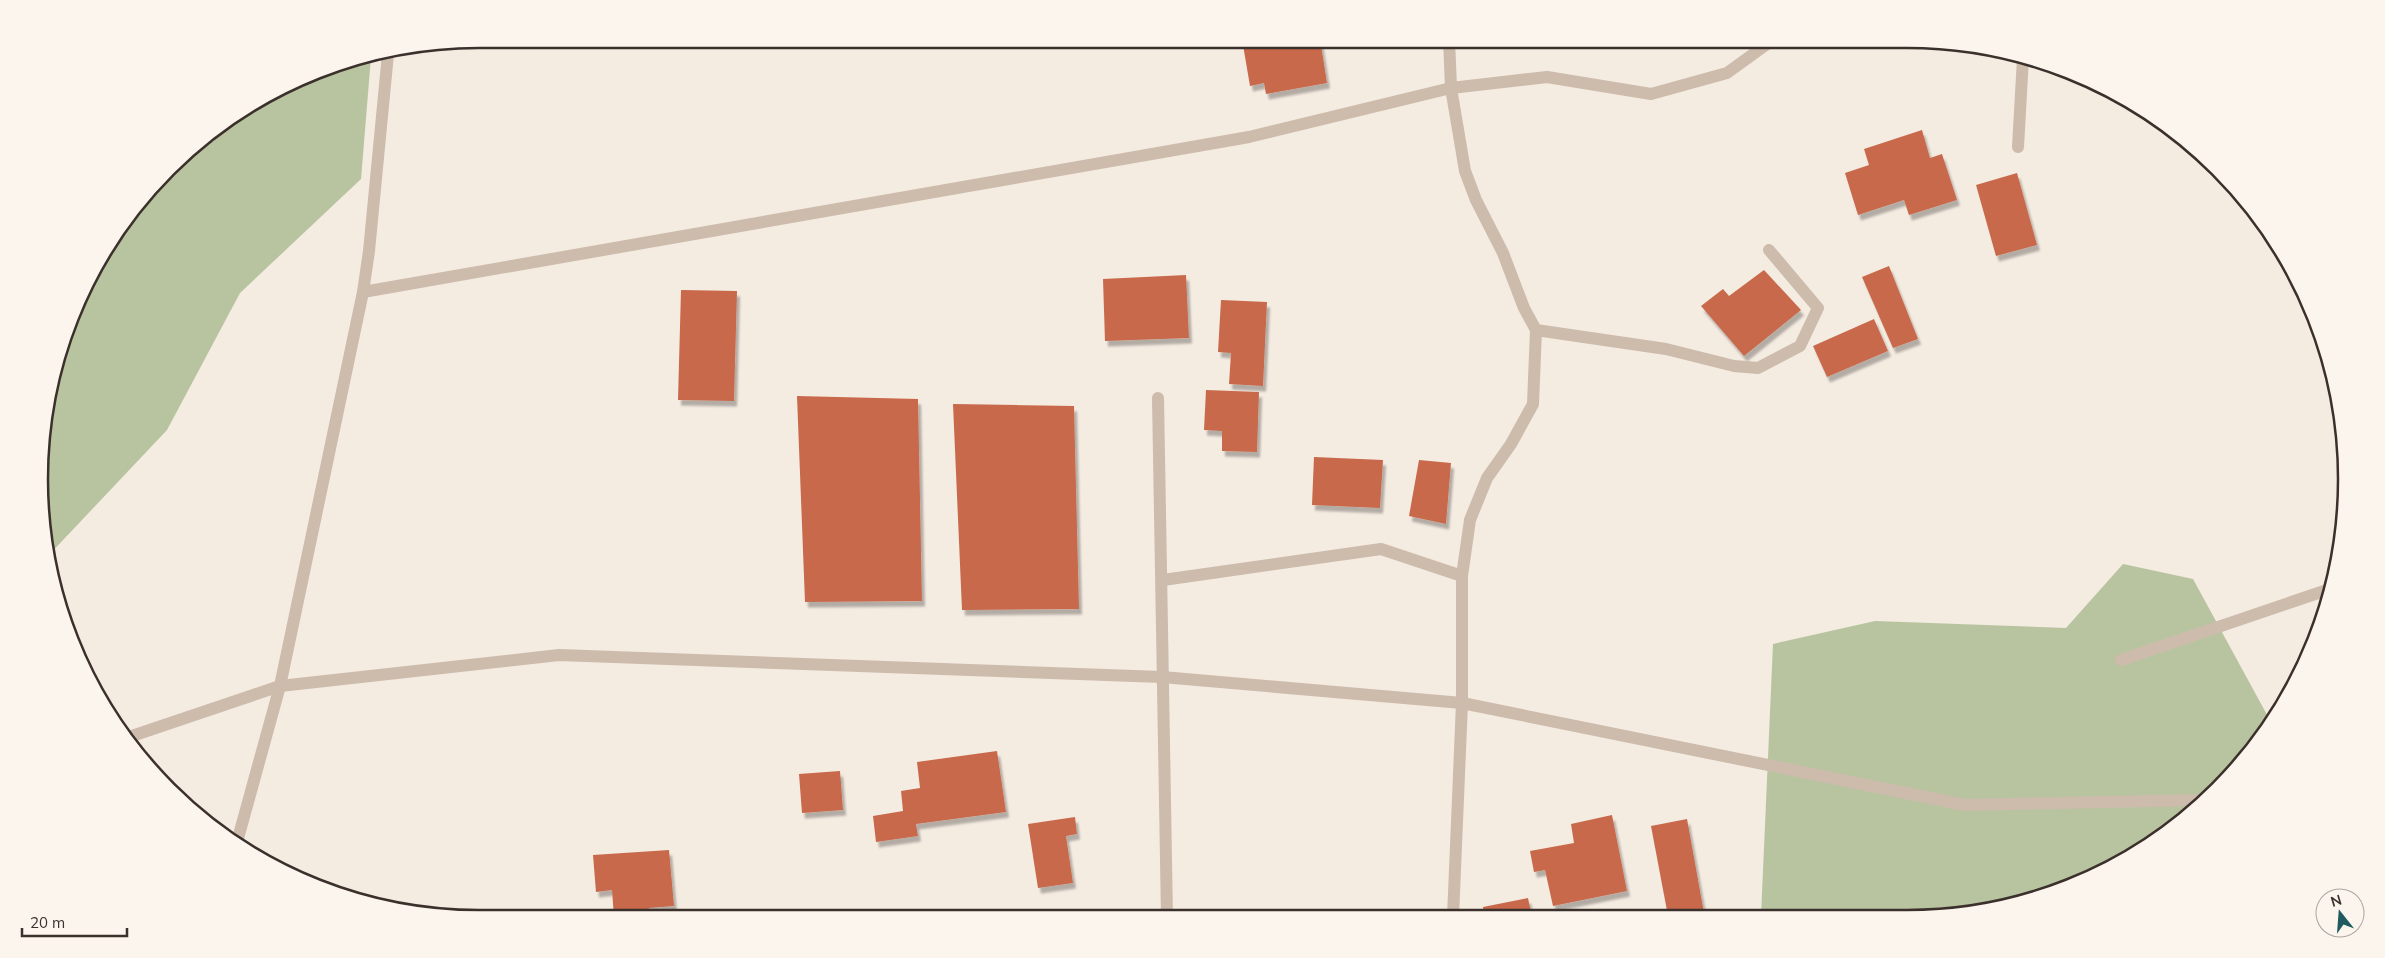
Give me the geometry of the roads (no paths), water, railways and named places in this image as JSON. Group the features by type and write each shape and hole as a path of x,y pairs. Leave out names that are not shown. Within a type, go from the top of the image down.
{"street":[{"path":"1449,48 1451,88 1465,171 1476,200 1503,253 1524,308 1536,330 1533,404 1511,444 1487,478 1470,520 1462,576 1462,703 1454,910"},
{"path":"362,292 1249,137 1451,88 1548,77 1651,94 1727,73 1762,48"},
{"path":"238,837 280,686 362,292 369,250 388,58"},
{"path":"2018,147 2023,63"},
{"path":"1536,330 1666,349 1734,366 1758,368 1800,346 1818,308 1769,250"},
{"path":"1158,398 1167,910"},
{"path":"1162,580 1381,549 1462,576"},
{"path":"2121,660 2323,591"},
{"path":"132,736 280,686 559,655 1162,676 1462,703 1965,805 2194,800"}]}
